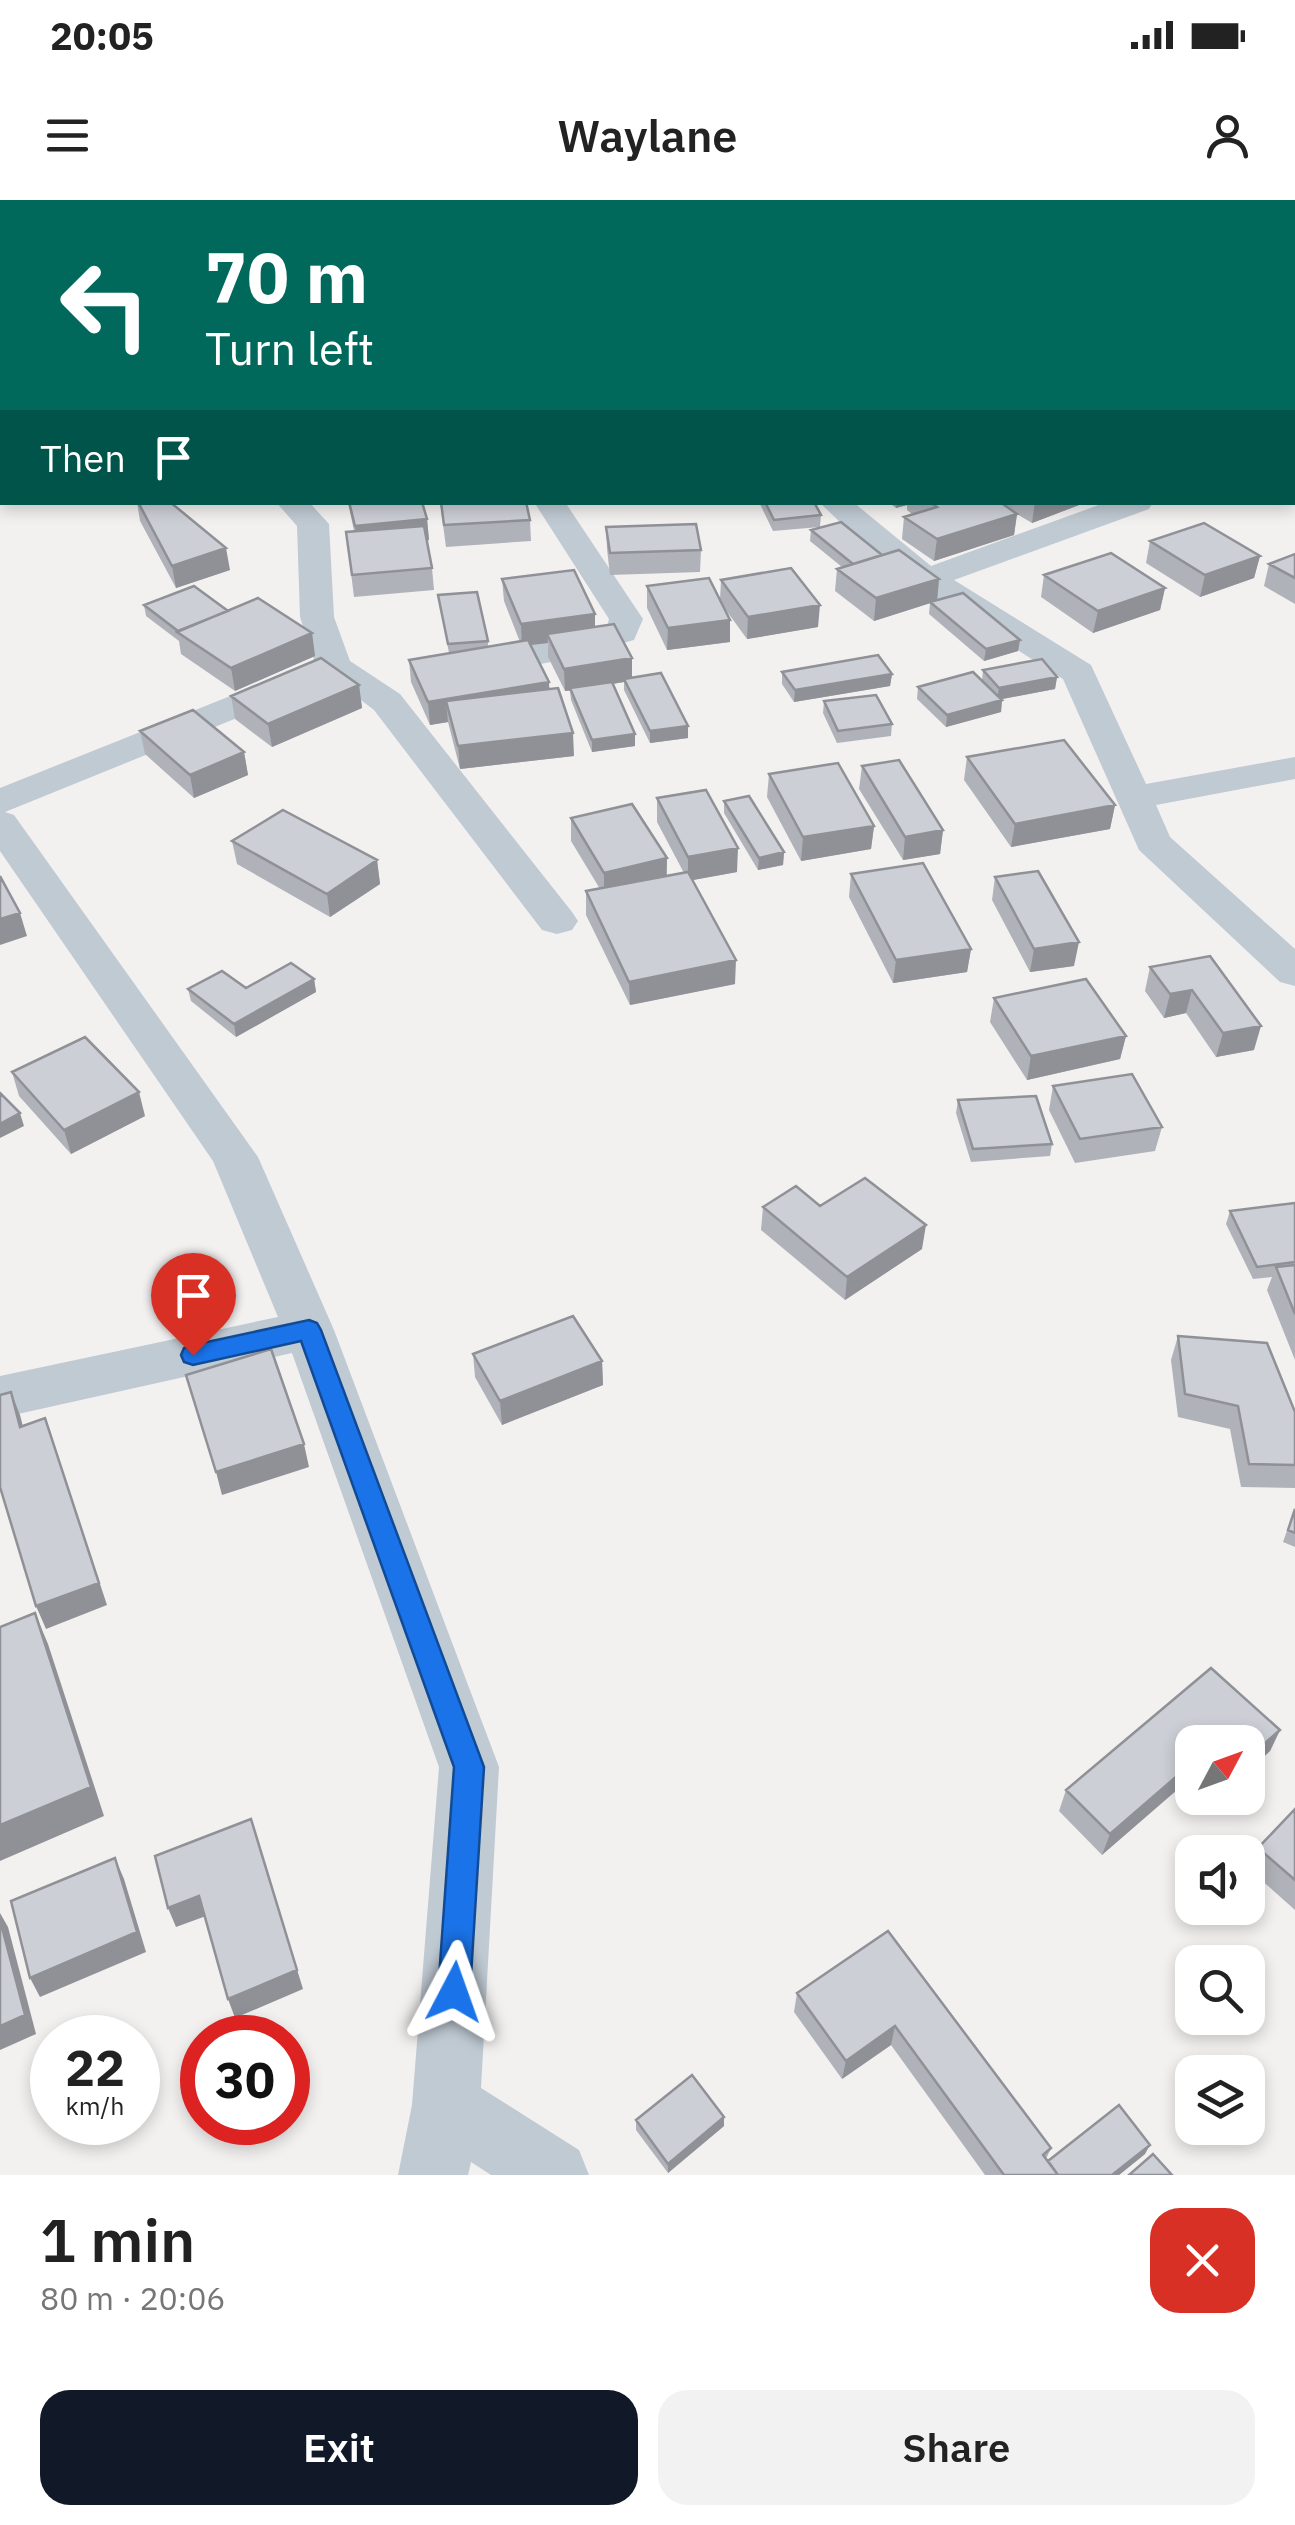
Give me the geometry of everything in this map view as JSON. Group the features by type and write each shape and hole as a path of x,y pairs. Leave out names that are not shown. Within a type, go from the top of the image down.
{"street":[{"path":"294,505 313,524 318,617 334,666 387,702 558,922"},
{"path":"445,672 561,650 622,633 626,618 551,505"},
{"path":"837,505 900,560 1078,673 1153,842 1295,972"},
{"path":"928,578 1130,505"},
{"path":"0,802 334,666"},
{"path":"368,686 406,679"},
{"path":"1134,798 1295,768"},
{"path":"0,823 235,1158 309,1330 469,1767 446,2105 433,2175"},
{"path":"0,1398 309,1330"},
{"path":"446,2105 554,2175"}],"building":[{"path":"140,505 174,505 226,548 172,566"},
{"path":"350,505 423,505 427,519 355,526"},
{"path":"441,505 527,505 530,520 444,525"},
{"path":"766,505 816,505 821,515 774,520"},
{"path":"934,505 1004,505 1017,514 937,539 904,517 937,507"},
{"path":"841,522 882,555 853,564 811,530"},
{"path":"1204,523 1260,556 1205,575 1150,541"},
{"path":"696,524 701,550 610,553 606,527"},
{"path":"424,526 432,568 352,575 346,532"},
{"path":"899,550 939,579 876,598 837,569"},
{"path":"1111,553 1165,588 1098,611 1044,575"},
{"path":"1295,554 1295,578 1269,564"},
{"path":"791,568 820,605 748,617 721,580"},
{"path":"574,570 595,614 521,624 502,579"},
{"path":"709,578 730,620 668,628 647,586"},
{"path":"194,586 228,611 178,631 144,605"},
{"path":"477,592 488,641 448,644 438,595"},
{"path":"963,593 1020,640 986,649 930,602"},
{"path":"258,598 312,633 231,668 177,632"},
{"path":"614,624 632,658 564,669 547,634"},
{"path":"528,640 549,682 428,702 409,660"},
{"path":"878,655 892,674 795,690 782,672"},
{"path":"321,658 359,685 268,724 231,696"},
{"path":"1042,659 1057,677 999,688 983,670"},
{"path":"973,672 1002,700 947,715 918,687"},
{"path":"661,673 688,726 650,731 624,679"},
{"path":"612,682 635,734 592,740 570,688"},
{"path":"558,688 573,733 458,746 446,701"},
{"path":"876,695 892,724 838,731 824,701"},
{"path":"193,710 244,752 190,775 140,731"},
{"path":"1064,740 1115,805 1015,824 967,757"},
{"path":"899,760 943,830 905,837 862,766"},
{"path":"838,763 874,826 803,837 769,774"},
{"path":"706,790 738,848 688,857 657,798"},
{"path":"749,796 784,852 759,858 724,801"},
{"path":"632,804 667,858 604,873 571,818"},
{"path":"283,810 377,860 327,894 232,841"},
{"path":"923,863 971,949 896,960 851,874"},
{"path":"1038,871 1079,942 1034,949 995,877"},
{"path":"688,872 736,960 629,982 586,891"},
{"path":"0,876 20,913 0,919"},
{"path":"1210,956 1261,1026 1223,1033 1192,990 1170,994 1150,967"},
{"path":"291,963 314,979 234,1024 188,989 222,971 246,988"},
{"path":"1086,979 1126,1036 1031,1056 994,998"},
{"path":"85,1037 139,1092 64,1130 12,1072"},
{"path":"1132,1074 1162,1127 1080,1139 1053,1086"},
{"path":"0,1093 20,1113 0,1124"},
{"path":"1036,1096 1052,1144 973,1149 958,1100"},
{"path":"865,1178 926,1225 847,1277 763,1207 796,1186 820,1206"},
{"path":"1295,1203 1295,1262 1257,1267 1230,1211"},
{"path":"1295,1265 1295,1314 1276,1267"},
{"path":"573,1316 602,1361 500,1401 473,1354"},
{"path":"1178,1336 1267,1343 1295,1412 1295,1465 1249,1464 1238,1406 1185,1394"},
{"path":"271,1349 304,1444 216,1472 186,1375"},
{"path":"11,1392 20,1427 45,1418 99,1583 36,1606 0,1487 0,1395"},
{"path":"1295,1509 1295,1533 1288,1530"},
{"path":"35,1613 91,1787 0,1825 0,1627"},
{"path":"1211,1668 1280,1730 1265,1743 1265,1725 1175,1725 1175,1778 1110,1834 1066,1790"},
{"path":"1295,1809 1295,1880 1265,1854 1265,1841"},
{"path":"251,1819 297,1970 228,1999 199,1896 168,1908 155,1856"},
{"path":"115,1858 137,1932 30,1978 11,1901"},
{"path":"0,1920 25,2015 0,2026"},
{"path":"888,1931 1051,2148 1043,2155 1058,2175 1004,2175 895,2026 846,2061 797,1993"},
{"path":"692,2075 724,2117 668,2164 636,2120"},
{"path":"1119,2105 1150,2145 1112,2175 1058,2175 1048,2161"},
{"path":"1153,2154 1172,2175 1129,2175"}],"route":[{"path":"193,1355 309,1330 469,1767 454,1992"}]}
